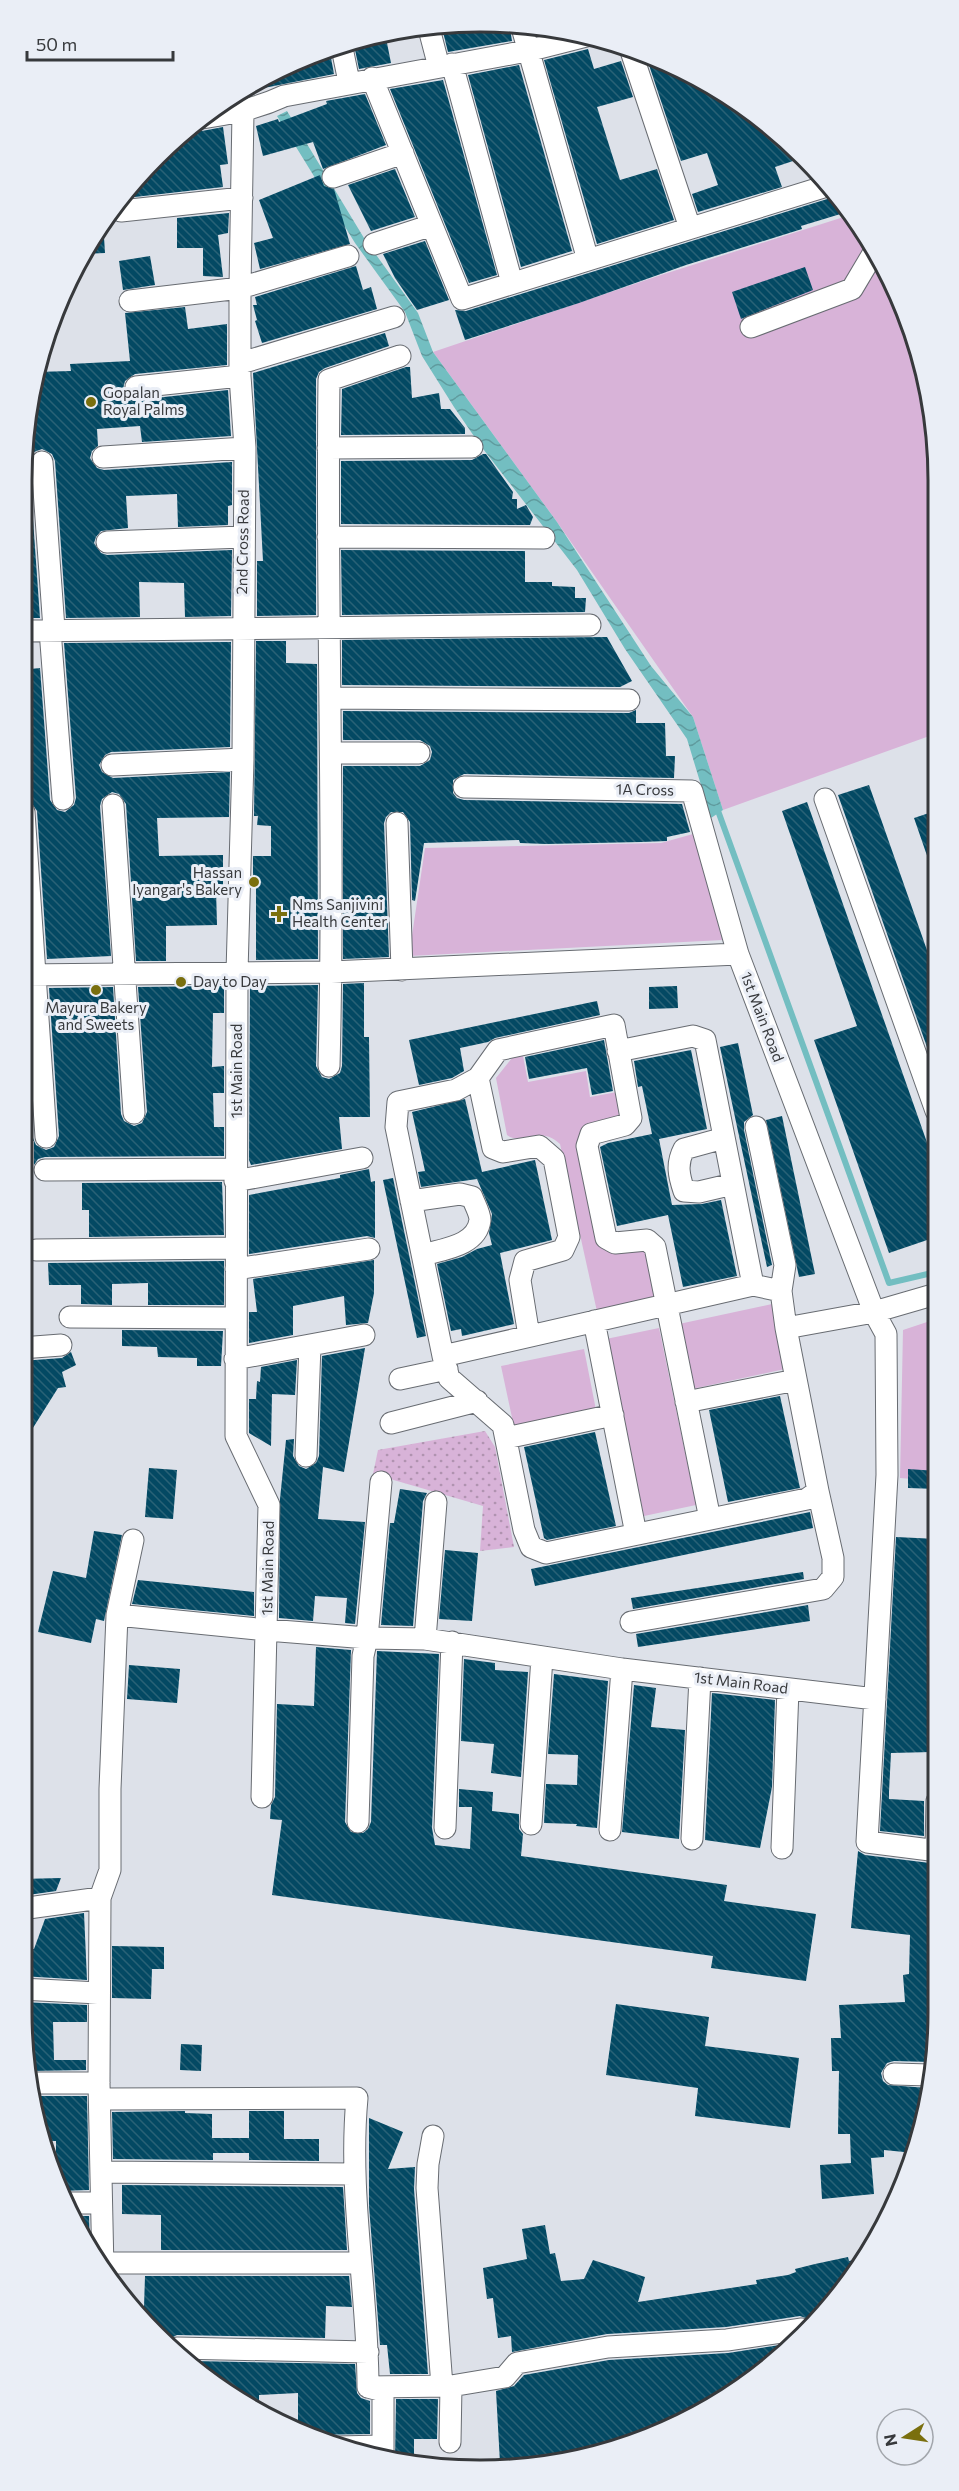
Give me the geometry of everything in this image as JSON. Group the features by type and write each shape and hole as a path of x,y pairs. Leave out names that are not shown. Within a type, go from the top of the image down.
{"street":[{"path":"523,33 588,260"},
{"path":"432,34 445,66 512,283"},
{"path":"220,115 253,109 284,96 349,82 528,51 565,40"},
{"path":"343,53 349,82"},
{"path":"634,59 690,228"},
{"path":"372,78 462,299 819,188"},
{"name":"2nd Cross Road","path":"237,972 243,759 244,448 240,288 242,198 253,109"},
{"path":"333,177 403,153"},
{"path":"121,211 242,198"},
{"path":"374,244 432,225"},
{"path":"130,301 240,288 348,256"},
{"path":"751,327 852,289 869,260"},
{"path":"136,387 241,370 394,317"},
{"path":"329,1066 331,698 328,380 400,356"},
{"path":"328,448 472,447"},
{"path":"103,457 244,448"},
{"path":"42,462 63,799"},
{"path":"106,542 243,537"},
{"path":"328,537 544,538"},
{"path":"32,630 590,625"},
{"path":"331,698 629,700"},
{"path":"331,753 419,753"},
{"path":"112,765 243,759"},
{"name":"1A Cross","path":"465,787 693,791 738,954"},
{"path":"825,799 927,1086"},
{"path":"113,805 134,1113"},
{"path":"397,824 402,970"},
{"name":"1st Main Road","path":"32,975 402,970 738,954 874,1312 886,1334 887,1475 867,1842 927,1850"},
{"name":"1st Main Road","path":"237,972 236,1436 269,1505 267,1630 452,1642 622,1669 875,1699"},
{"path":"32,1004 46,1137"},
{"path":"710,1519 655,1247 647,1240 615,1243 606,1238 587,1146 591,1134 625,1125 631,1118 614,1025 498,1050 478,1078 456,1090 398,1102 396,1127 449,1378 504,1425 524,1530 531,1547 546,1553 807,1499 818,1491"},
{"path":"618,1051 693,1036 705,1040 753,1285"},
{"path":"478,1078 493,1148 503,1152 539,1146 554,1159 569,1237 563,1250 525,1261 520,1280 530,1336"},
{"path":"632,1622 823,1590 833,1577 833,1558 786,1328 781,1291 785,1265 756,1127"},
{"path":"724,1138 684,1149 678,1159 679,1178 684,1191 699,1192 733,1184"},
{"path":"45,1170 236,1175 362,1158"},
{"path":"411,1201 460,1194 472,1197 480,1218 474,1235 423,1256"},
{"path":"36,1250 236,1248"},
{"path":"236,1269 369,1249"},
{"path":"400,1379 530,1336 594,1321 753,1285 781,1291"},
{"path":"786,1328 874,1312 927,1297"},
{"path":"70,1317 235,1318"},
{"path":"594,1321 636,1534"},
{"path":"235,1359 364,1335"},
{"path":"32,1347 61,1345"},
{"path":"306,1456 310,1345"},
{"path":"686,1402 796,1380"},
{"path":"391,1424 477,1401"},
{"path":"506,1438 613,1415"},
{"path":"358,1822 363,1656 368,1638 381,1482"},
{"path":"425,1639 436,1502"},
{"path":"102,2253 98,1992 100,1898 110,1870 110,1789 117,1615 134,1540"},
{"path":"117,1615 267,1630 262,1797"},
{"path":"445,1828 452,1642"},
{"path":"531,1824 542,1657"},
{"path":"610,1830 622,1669"},
{"path":"692,1839 699,1678"},
{"path":"782,1848 788,1689"},
{"path":"32,1907 100,1898"},
{"path":"32,1989 98,1992"},
{"path":"894,2074 923,2075"},
{"path":"37,2084 100,2091 357,2098 353,2139 354,2174 359,2263 368,2352 368,2387"},
{"path":"433,2136 427,2188 450,2442"},
{"path":"101,2172 354,2174"},
{"path":"75,2203 100,2203"},
{"path":"111,2266 359,2263"},
{"path":"368,2387 446,2386 505,2377 517,2363 608,2347 727,2340 794,2330"},
{"path":"184,2348 368,2352"},
{"path":"368,2387 383,2391 383,2449"}],"shaded area":[{"path":"842,217 881,281 904,335 924,421 927,450 927,737 723,810 693,717 557,522 433,352 661,275"},
{"path":"693,834 723,940 409,956 425,848 661,843"},
{"path":"523,1056 528,1082 586,1071 590,1097 617,1092 619,1115 588,1127 597,1239 645,1248 662,1302 598,1316 560,1144 545,1136 512,1138 507,1135 496,1078 512,1058"},
{"path":"772,1304 785,1369 692,1389 679,1324"},
{"path":"927,1322 927,1480 900,1478 903,1330"},
{"path":"659,1328 696,1505 644,1516 606,1339"},
{"path":"584,1349 596,1410 514,1427 501,1366"},
{"path":"485,1431 495,1447 514,1547 480,1551 483,1506 373,1474 378,1450"}],"water":[{"path":"287,111 364,238 418,313 433,352 557,522 651,666 693,717 723,810 711,818 687,739 625,649 577,570 480,445 454,407 422,356 405,312 355,243 277,116"}],"building":[{"path":"511,32 512,41 448,52 443,33"},
{"path":"387,41 391,63 359,69 355,49"},
{"path":"588,49 594,69 621,61 633,97 597,107 620,180 657,169 674,220 597,244 544,60"},
{"path":"331,57 334,74 263,88"},
{"path":"519,65 572,251 521,267 468,75"},
{"path":"649,65 678,78 728,107 752,124 794,161 775,167 782,187 698,212 692,194 718,185 707,153 681,161"},
{"path":"443,80 497,275 469,283 390,89"},
{"path":"365,94 386,145 323,169 313,142 263,156 256,126 278,119 279,122 327,104 326,101"},
{"path":"223,127 228,164 220,165 223,187 132,197 163,163 199,131"},
{"path":"395,169 415,217 371,231 348,185"},
{"path":"320,175 324,186 334,189 350,244 260,269 254,243 273,238 259,200"},
{"path":"828,199 840,214 801,226 802,229 686,265 465,340 455,310 466,311"},
{"path":"229,213 228,233 218,235 223,277 203,276 203,248 177,248 177,218"},
{"path":"104,236 105,253 93,254"},
{"path":"425,241 449,300 417,310 395,278 383,254"},
{"path":"150,256 155,285 123,290 119,261"},
{"path":"356,266 363,290 371,287 377,309 262,343 255,321 257,320 253,305 257,305 255,297"},
{"path":"805,267 813,290 741,319 732,292"},
{"path":"185,307 188,329 227,324 227,365 135,374 125,381 123,389 130,398 137,400 228,390 231,436 142,442 140,426 97,429 98,446 92,451 90,458 97,468 104,470 232,462 232,505 228,506 228,525 178,527 177,494 126,496 128,528 101,531 94,543 101,553 107,555 232,550 231,616 185,617 184,583 139,582 140,617 66,618 55,461 52,454 42,449 34,452 32,456 40,392 45,372 71,371 70,364 130,361 125,313"},
{"path":"385,333 389,346 325,368 319,372 316,379 316,615 257,616 257,561 263,561 253,373"},
{"path":"410,367 412,398 439,393 441,409 450,409 465,428 465,434 341,435 342,389"},
{"path":"486,454 513,492 512,499 517,499 517,509 526,505 533,517 530,525 341,524 341,461 472,460"},
{"path":"32,505 40,618 32,618"},
{"path":"341,550 525,551 525,582 552,582 552,586 575,587 575,598 586,598 585,612 342,615"},
{"path":"607,637 632,681 620,687 342,685 342,640"},
{"path":"256,641 286,641 286,663 317,664 318,959 256,960 256,878 253,878 253,856 271,856 271,826 257,825 258,816 254,816"},
{"path":"231,642 230,747 111,752 105,755 99,765 102,772 113,778 230,772 229,817 157,818 159,856 223,855 223,889 216,889 217,925 166,926 166,961 136,961 126,804 119,794 112,792 102,799 100,806 111,956 47,959 37,811 32,804 32,669 40,668 50,800 57,810 65,812 74,805 76,798 64,643"},
{"path":"636,710 636,723 665,723 666,756 675,756 674,778 464,774 453,780 453,793 457,798 464,800 682,804 690,832 667,837 667,841 546,844 520,843 519,840 424,843 415,901 412,900 410,822 403,812 391,812 384,823 389,957 343,959 343,766 420,766 430,760 432,752 430,746 420,740 343,740 343,711 629,713"},
{"path":"869,785 927,950 927,1047 838,795"},
{"path":"807,802 927,1142 927,1240 889,1253 814,1040 857,1026 782,811"},
{"path":"927,814 927,856 914,818"},
{"path":"364,983 364,1037 369,1037 370,1117 339,1117 342,1149 251,1165 249,1160 250,986 318,985 316,1066 322,1077 329,1079 340,1073 342,1066 343,984"},
{"path":"224,986 224,1013 213,1013 212,1067 224,1066 224,1093 213,1093 214,1127 224,1127 224,1156 45,1157 38,1159 34,1165 32,1123 36,1145 46,1150 54,1147 59,1136 49,988 113,987 121,1114 124,1121 134,1126 142,1123 147,1112 138,987"},
{"path":"677,986 678,1008 649,1009 649,987"},
{"path":"597,1001 600,1015 460,1048 464,1071 452,1078 419,1085 409,1040"},
{"path":"604,1040 613,1091 592,1095 587,1068 529,1079 525,1057"},
{"path":"738,1043 753,1115 744,1122 744,1130 772,1265 767,1267 720,1047"},
{"path":"691,1050 707,1129 659,1139 672,1205 702,1204 721,1200 737,1276 683,1287 668,1215 617,1226 600,1147 608,1143 652,1134 642,1086 638,1087 634,1061"},
{"path":"465,1099 482,1172 535,1160 552,1240 500,1253 514,1324 462,1336 461,1329 451,1331 437,1264 492,1245 489,1233 492,1214 477,1179 421,1187 418,1172 425,1171 412,1112"},
{"path":"782,1116 815,1274 799,1277 766,1120"},
{"path":"369,1169 371,1182 375,1181 375,1238 367,1236 249,1254 249,1195 340,1178 340,1175"},
{"path":"393,1178 426,1336 417,1338 383,1180"},
{"path":"222,1182 224,1235 89,1237 89,1210 82,1210 82,1183"},
{"path":"374,1260 374,1293 368,1323 346,1325 344,1296 293,1306 293,1335 249,1343 249,1312 257,1312 253,1279"},
{"path":"224,1261 224,1305 148,1305 148,1283 112,1284 112,1305 81,1304 81,1285 49,1285 48,1263"},
{"path":"122,1330 223,1331 221,1366 197,1366 197,1358 158,1357 157,1347 122,1346"},
{"path":"365,1348 344,1472 323,1467 318,1519 365,1522 355,1624 345,1623 347,1598 315,1596 313,1621 279,1618 280,1499 286,1440 294,1439 293,1456 299,1466 306,1469 316,1463 319,1456 322,1356"},
{"path":"71,1352 76,1365 62,1372 66,1387 58,1388 32,1429 32,1360 62,1358"},
{"path":"297,1360 295,1395 272,1394 271,1446 249,1433 249,1399 256,1399 261,1367"},
{"path":"780,1396 800,1488 728,1502 709,1410"},
{"path":"595,1432 616,1526 547,1540 544,1538 524,1447"},
{"path":"149,1468 177,1470 173,1519 145,1517"},
{"path":"908,1469 927,1470 927,1489 908,1488"},
{"path":"400,1489 427,1493 423,1501 413,1626 381,1625 390,1523 394,1523"},
{"path":"810,1512 813,1528 535,1586 531,1569"},
{"path":"94,1531 122,1535 104,1621 96,1619 91,1643 38,1632 53,1571 86,1578"},
{"path":"896,1537 927,1539 927,1752 891,1753 889,1792 889,1799 924,1801 924,1836 880,1831"},
{"path":"445,1550 478,1553 472,1621 439,1619"},
{"path":"803,1572 804,1579 633,1609 631,1598"},
{"path":"138,1580 254,1592 254,1616 132,1604"},
{"path":"808,1605 810,1621 638,1647 636,1634"},
{"path":"316,1647 351,1650 345,1822 351,1832 363,1833 371,1822 377,1651 439,1654 432,1828 435,1845 470,1849 472,1807 459,1807 459,1789 493,1792 492,1811 519,1814 519,1829 523,1834 521,1856 727,1885 724,1901 816,1914 806,1981 711,1968 713,1956 272,1895 282,1820 270,1819 271,1805 275,1797 277,1704 314,1706"},
{"path":"464,1659 495,1663 495,1670 528,1672 521,1777 491,1773 494,1744 461,1741"},
{"path":"129,1665 180,1669 177,1703 127,1699"},
{"path":"554,1674 608,1681 597,1828 576,1826 577,1824 544,1823 546,1784 577,1785 578,1755 548,1754"},
{"path":"634,1685 656,1688 651,1727 685,1730 679,1839 622,1832"},
{"path":"712,1693 775,1700 772,1787 760,1848 705,1840"},
{"path":"858,1851 865,1855 927,1863 927,2041 925,2062 894,2061 887,2063 881,2073 883,2081 888,2085 921,2087 905,2152 884,2150 884,2157 871,2158 874,2194 822,2199 820,2165 851,2163 850,2134 838,2134 839,2071 832,2071 831,2038 841,2038 839,2005 905,2002 903,1975 909,1974 910,1935 851,1928"},
{"path":"61,1878 56,1891 32,1894 32,1879"},
{"path":"84,1913 87,1980 32,1977 32,1949 34,1949 45,1919"},
{"path":"112,1946 164,1947 164,1969 152,1969 151,1999 112,1998"},
{"path":"32,2002 87,2005 87,2022 53,2022 54,2060 86,2060 86,2070 35,2071"},
{"path":"616,2004 709,2017 705,2046 799,2058 790,2128 695,2116 698,2088 606,2075"},
{"path":"181,2044 202,2045 201,2071 180,2070"},
{"path":"39,2096 87,2096 89,2190 69,2191 56,2158 56,2141 51,2141"},
{"path":"185,2111 185,2113 212,2114 212,2138 249,2138 249,2111 284,2111 284,2139 319,2139 319,2161 249,2160 249,2153 213,2153 213,2160 113,2159 112,2112"},
{"path":"369,2118 403,2132 388,2169 415,2167 414,2189 428,2374 390,2374 387,2345 380,2345 369,2206"},
{"path":"122,2185 343,2187 347,2250 161,2250 161,2215 122,2214"},
{"path":"81,2216 89,2216 89,2231"},
{"path":"545,2225 550,2254 555,2253 561,2281 584,2279 593,2260 645,2277 638,2302 757,2284 756,2280 788,2275 796,2272 795,2269 815,2264 848,2257 849,2261 852,2260 806,2318 800,2316 726,2327 607,2334 512,2352 511,2336 498,2338 493,2298 487,2299 483,2268 527,2259 522,2229"},
{"path":"145,2276 349,2276 352,2307 326,2306 325,2338 177,2335 173,2337 144,2307"},
{"path":"778,2345 728,2384 678,2413 651,2425 624,2436 567,2451 500,2459 496,2391 514,2386 524,2375 609,2360 728,2353"},
{"path":"200,2361 355,2364 357,2393 361,2398 370,2401 370,2434 332,2435 298,2421 298,2393 259,2395 259,2401"},
{"path":"396,2399 438,2399 437,2439 414,2439 414,2455 395,2452"}],"waterway":[{"path":"717,808 889,1283 927,1274"}],"place":[{"name":"Gopalan Royal Palms","path":"91,402"},
{"name":"Hassan Iyangar's Bakery","path":"254,882"},
{"name":"Nms Sanjivini Health Center","path":"279,914"},
{"name":"Day to Day","path":"181,982"},
{"name":"Mayura Bakery and Sweets","path":"96,990"}]}
